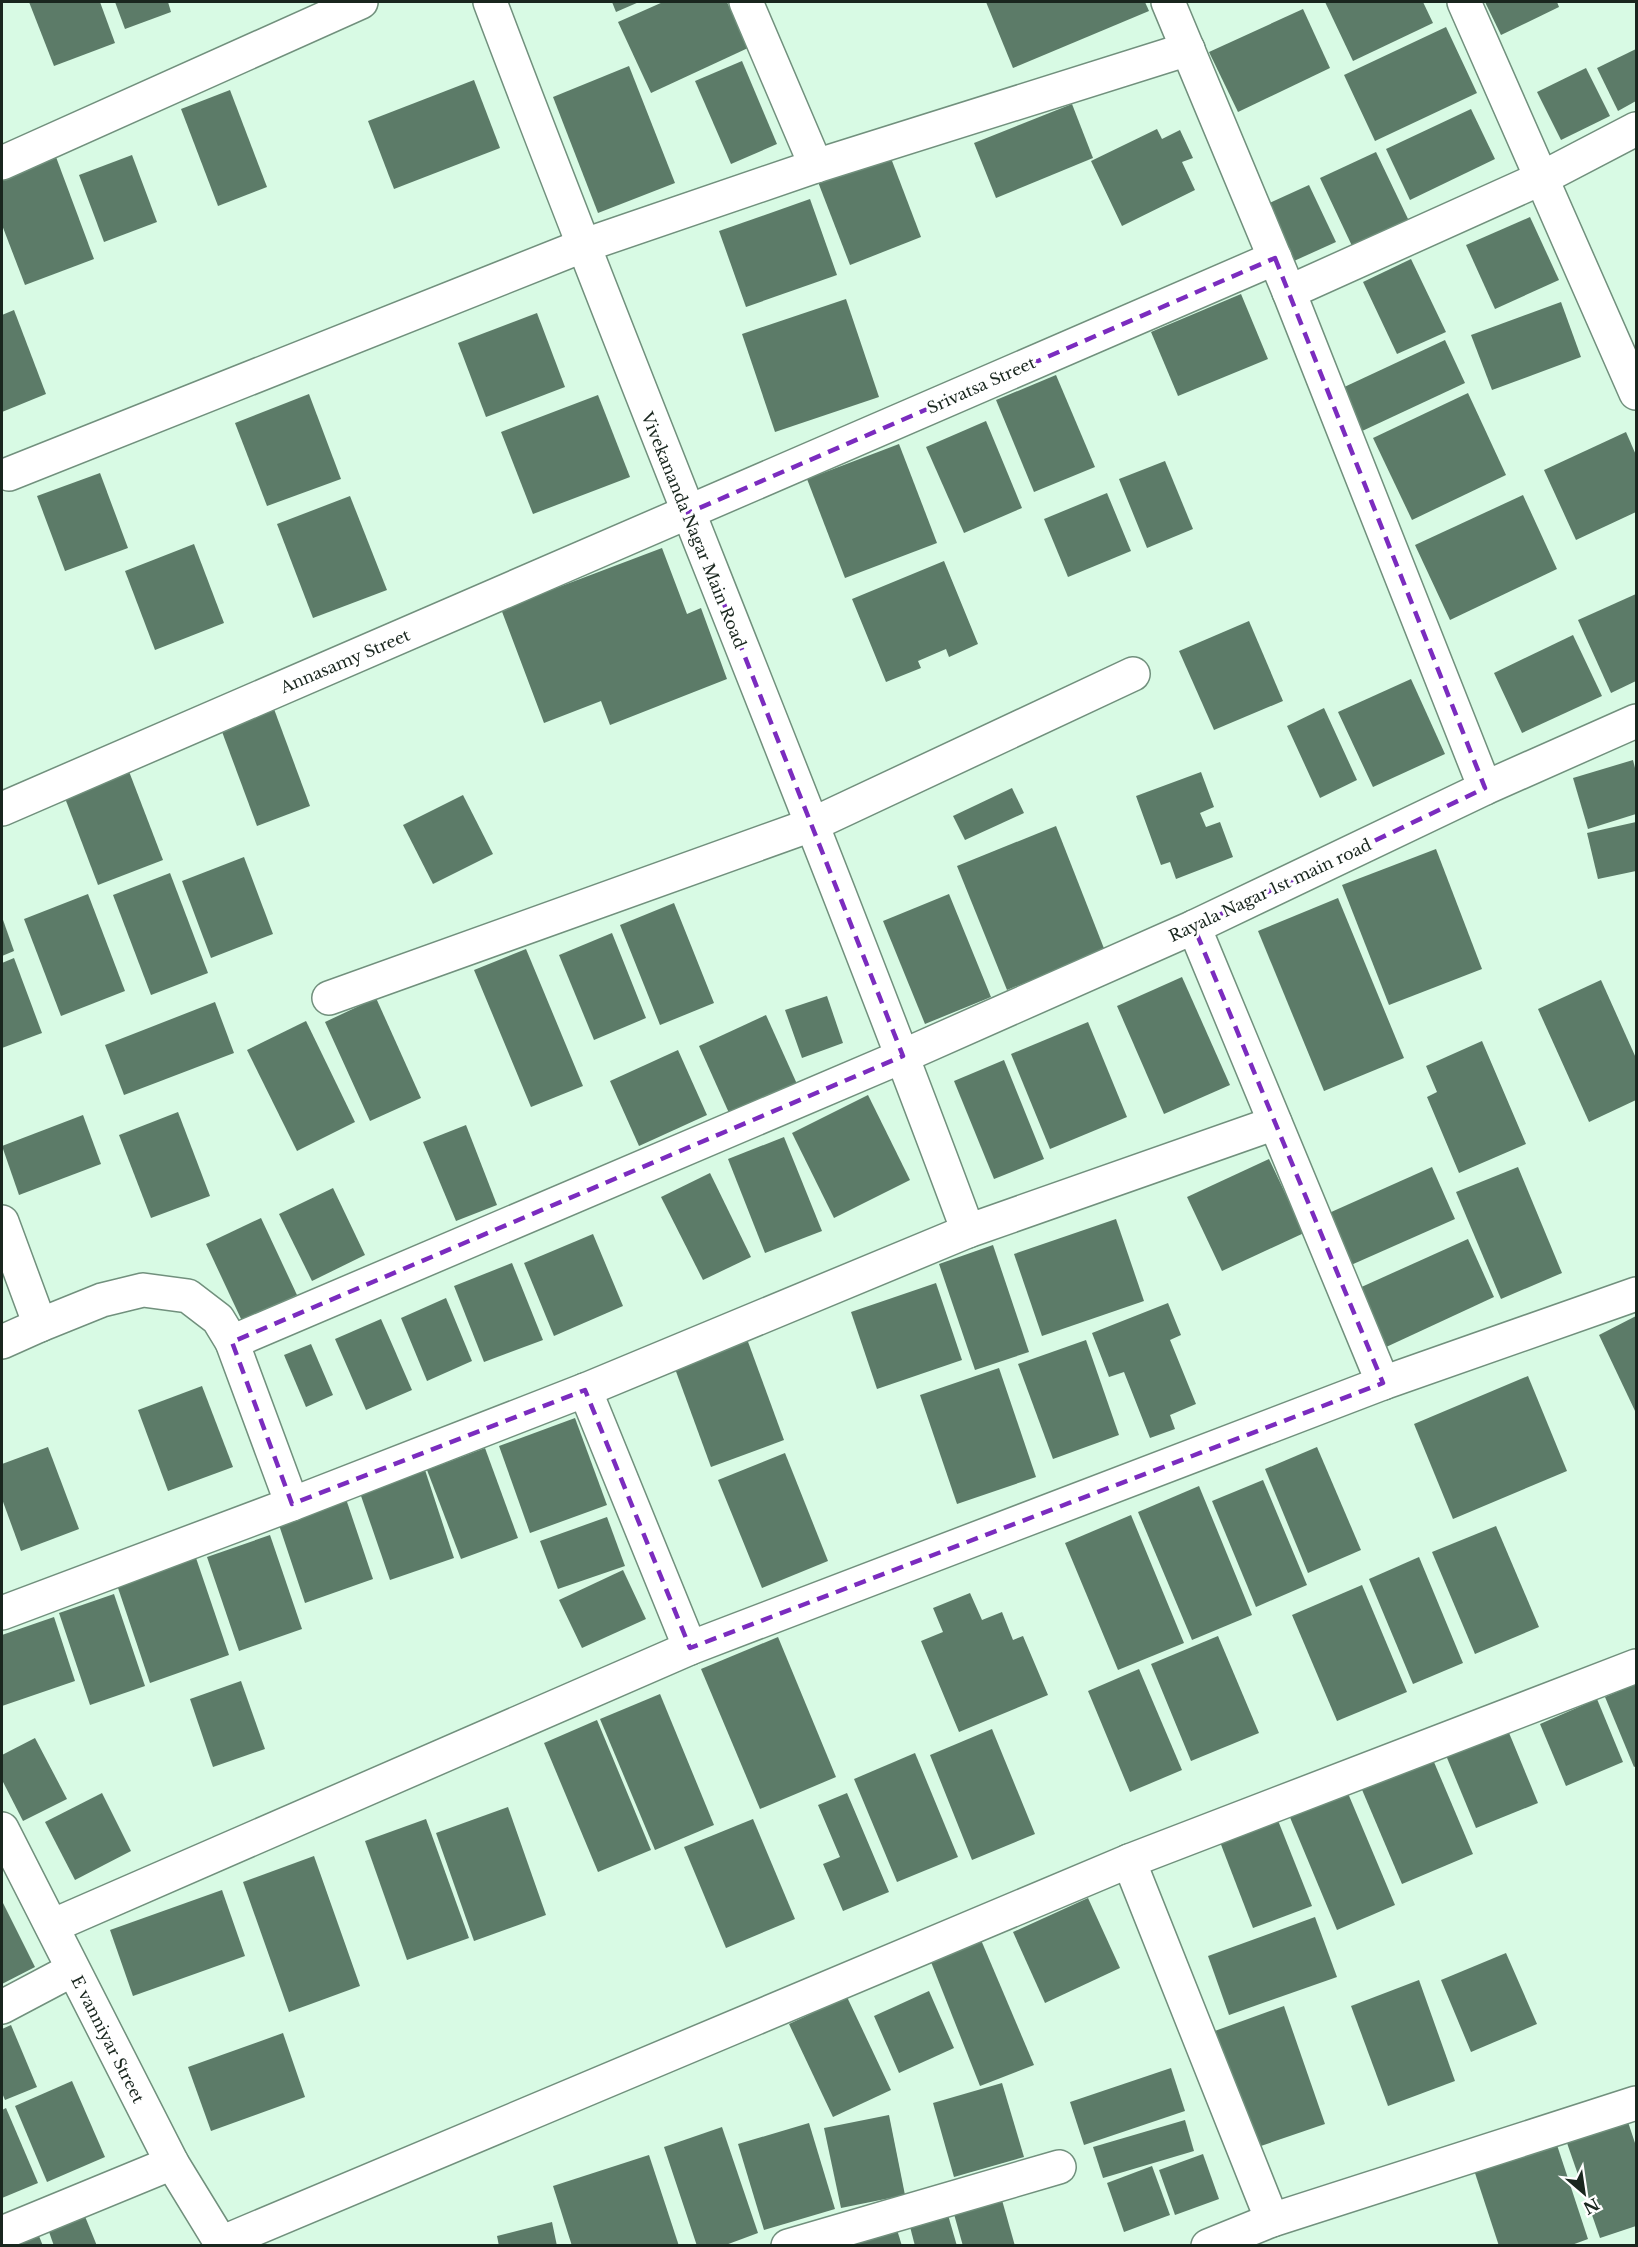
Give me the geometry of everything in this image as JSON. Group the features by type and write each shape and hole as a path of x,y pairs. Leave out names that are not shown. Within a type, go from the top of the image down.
{"street":[{"path":"2,163 361,2"},
{"name":"Vivekananda Nagar Main Road","path":"490,2 582,246 903,1056 968,1231"},
{"path":"746,2 816,166"},
{"path":"1168,2 1289,292 1485,788"},
{"path":"1464,2 1636,393"},
{"path":"9,474 582,246 816,166 1188,49"},
{"path":"1289,292 1542,178 1636,129"},
{"name":"Srivatsa Street","path":"688,513 1275,258"},
{"name":"Annasamy Street","path":"2,808 688,513"},
{"path":"329,998 811,825 1133,674"},
{"name":"Rayala Nagar 1st main road","path":"232,1342 903,1056 1194,927 1485,788 1636,722"},
{"path":"1194,927 1383,1383"},
{"path":"2,1613 585,1390 968,1231 1275,1123"},
{"path":"2,1222 40,1325"},
{"path":"2,1342 102,1300 143,1290 188,1296 218,1318 232,1342 292,1504"},
{"path":"52,1926 690,1648 1383,1383 1636,1294"},
{"path":"585,1390 690,1648"},
{"path":"221,2244 1129,1861 1636,1665"},
{"name":"E vanniyar Street","path":"2,1829 172,2163 221,2244"},
{"path":"1129,1861 1272,2220"},
{"path":"2,2007 72,1970"},
{"path":"1208,2246 1272,2220 1636,2103"},
{"path":"2,2233 172,2163"},
{"path":"788,2246 1059,2166"}],"highlighted area":[{"path":"1275,258 1485,788 1194,927 1383,1383 690,1648 585,1390 292,1504 232,1342 903,1056 688,513"}],"building":[{"path":"29,2 100,2 115,43 54,66"},
{"path":"115,2 168,2 171,12 125,29"},
{"path":"612,2 639,2 616,12"},
{"path":"663,2 727,2 748,48 651,93 618,22"},
{"path":"986,2 1145,2 1149,11 1013,68"},
{"path":"1325,2 1423,2 1433,23 1353,61"},
{"path":"1485,2 1557,2 1559,7 1501,35"},
{"path":"1303,9 1330,68 1238,112 1209,52"},
{"path":"1446,27 1477,93 1375,141 1344,75"},
{"path":"1636,49 1636,101 1618,111 1597,68"},
{"path":"742,61 777,144 731,164 695,81"},
{"path":"629,66 675,183 598,213 553,97"},
{"path":"1586,68 1610,116 1561,140 1537,92"},
{"path":"474,80 500,148 394,189 368,121"},
{"path":"230,90 267,187 218,206 181,109"},
{"path":"1072,104 1093,158 996,198 974,143"},
{"path":"1471,109 1495,159 1410,200 1386,149"},
{"path":"1157,129 1162,139 1180,130 1193,158 1182,162 1195,190 1122,226 1091,161"},
{"path":"1376,152 1409,221 1353,248 1320,178"},
{"path":"889,153 921,237 850,265 818,182"},
{"path":"132,155 157,222 104,242 79,175"},
{"path":"56,157 94,259 25,285 2,225 2,178"},
{"path":"1309,185 1336,242 1294,261 1267,204"},
{"path":"810,199 837,275 746,307 719,231"},
{"path":"1530,217 1559,280 1495,309 1466,245"},
{"path":"1411,259 1446,332 1397,354 1363,282"},
{"path":"1241,294 1268,359 1178,396 1151,332"},
{"path":"846,299 879,397 775,432 742,334"},
{"path":"1561,302 1581,357 1492,390 1471,335"},
{"path":"14,310 46,394 2,412 2,315"},
{"path":"537,313 565,387 486,417 458,343"},
{"path":"1445,340 1465,383 1360,432 1340,389"},
{"path":"1056,375 1095,467 1034,492 996,400"},
{"path":"1468,393 1506,475 1412,520 1373,438"},
{"path":"309,394 341,479 267,506 235,423"},
{"path":"598,395 630,477 533,514 501,432"},
{"path":"986,421 1022,508 964,533 926,447"},
{"path":"1626,432 1636,455 1636,512 1576,540 1544,470"},
{"path":"899,444 937,543 845,578 807,479"},
{"path":"1165,461 1193,529 1147,548 1119,479"},
{"path":"100,473 128,548 65,571 37,496"},
{"path":"1107,493 1131,551 1068,577 1044,519"},
{"path":"1523,495 1557,569 1450,620 1415,545"},
{"path":"350,496 387,590 313,618 277,524"},
{"path":"194,544 224,623 155,650 125,571"},
{"path":"662,548 687,614 701,608 727,679 610,725 601,701 544,723 501,609"},
{"path":"944,561 978,644 949,657 946,649 918,661 921,668 886,682 852,599"},
{"path":"1636,594 1636,681 1611,693 1578,620"},
{"path":"1249,621 1283,701 1214,730 1179,651"},
{"path":"1573,635 1602,696 1522,733 1494,673"},
{"path":"1411,679 1445,754 1373,787 1338,712"},
{"path":"1324,708 1357,780 1320,798 1287,726"},
{"path":"274,709 310,806 257,826 221,729"},
{"path":"1633,760 1636,772 1636,814 1588,829 1573,778"},
{"path":"125,761 163,860 98,885 60,785"},
{"path":"1201,772 1214,807 1200,813 1206,827 1220,822 1233,857 1176,879 1170,862 1161,865 1136,796"},
{"path":"1012,788 1024,813 965,840 953,816"},
{"path":"463,795 493,854 433,884 403,825"},
{"path":"1636,822 1636,871 1598,879 1587,833"},
{"path":"1056,826 1105,951 1007,990 957,866"},
{"path":"1436,849 1482,969 1389,1005 1342,885"},
{"path":"244,857 273,934 211,958 182,881"},
{"path":"170,873 208,973 151,995 113,895"},
{"path":"88,894 125,991 61,1016 24,919"},
{"path":"949,894 991,997 925,1024 883,921"},
{"path":"1338,898 1404,1058 1324,1091 1258,931"},
{"path":"674,903 714,1003 660,1025 620,925"},
{"path":"2,917 14,951 2,956"},
{"path":"612,933 646,1018 594,1040 559,955"},
{"path":"526,949 583,1086 531,1107 474,970"},
{"path":"14,958 42,1033 2,1048 2,963"},
{"path":"1182,977 1230,1085 1164,1114 1117,1006"},
{"path":"1601,980 1636,1058 1636,1100 1589,1122 1538,1009"},
{"path":"827,996 843,1043 802,1058 785,1010"},
{"path":"376,998 421,1098 370,1121 325,1022"},
{"path":"215,1002 234,1053 124,1095 105,1045"},
{"path":"766,1015 797,1084 729,1113 699,1046"},
{"path":"306,1021 355,1122 297,1151 247,1050"},
{"path":"1088,1022 1127,1117 1050,1149 1011,1054"},
{"path":"1482,1041 1526,1144 1459,1173 1427,1097 1437,1092 1426,1066"},
{"path":"678,1050 707,1115 639,1146 610,1081"},
{"path":"1004,1060 1044,1159 994,1179 954,1081"},
{"path":"868,1095 910,1180 834,1218 792,1133"},
{"path":"178,1112 210,1196 151,1218 119,1135"},
{"path":"83,1115 101,1164 19,1195 2,1146"},
{"path":"466,1125 497,1205 456,1221 423,1142"},
{"path":"784,1137 822,1231 765,1253 728,1159"},
{"path":"1269,1159 1304,1233 1222,1271 1187,1197"},
{"path":"1432,1167 1455,1219 1351,1265 1329,1213"},
{"path":"1518,1167 1562,1273 1501,1299 1456,1192"},
{"path":"710,1173 751,1257 703,1280 661,1197"},
{"path":"333,1188 365,1255 312,1281 279,1214"},
{"path":"261,1218 297,1295 242,1321 206,1244"},
{"path":"1116,1219 1144,1301 1042,1336 1014,1254"},
{"path":"593,1234 623,1306 554,1336 524,1263"},
{"path":"1468,1239 1494,1297 1384,1348 1357,1289"},
{"path":"993,1245 1029,1352 975,1370 939,1264"},
{"path":"512,1263 543,1340 484,1362 454,1286"},
{"path":"936,1283 962,1360 877,1389 851,1312"},
{"path":"446,1298 472,1361 427,1381 401,1318"},
{"path":"1168,1303 1181,1335 1170,1340 1196,1404 1170,1415 1175,1429 1150,1438 1124,1372 1109,1377 1092,1333"},
{"path":"1636,1316 1636,1413 1599,1335"},
{"path":"381,1319 412,1390 366,1410 335,1339"},
{"path":"747,1339 784,1440 711,1467 674,1366"},
{"path":"1086,1340 1119,1435 1053,1459 1018,1364"},
{"path":"311,1344 333,1395 306,1407 284,1355"},
{"path":"999,1368 1036,1477 957,1504 920,1395"},
{"path":"1528,1376 1567,1471 1453,1519 1414,1424"},
{"path":"202,1386 233,1467 168,1491 138,1410"},
{"path":"575,1418 607,1505 530,1533 499,1446"},
{"path":"48,1447 79,1529 21,1551 2,1499 2,1464"},
{"path":"1317,1447 1361,1550 1308,1573 1265,1469"},
{"path":"485,1448 518,1538 461,1559 427,1470"},
{"path":"785,1453 828,1561 762,1588 718,1480"},
{"path":"425,1470 454,1558 390,1580 360,1493"},
{"path":"1263,1480 1307,1585 1256,1607 1212,1501"},
{"path":"1199,1486 1252,1615 1192,1640 1138,1512"},
{"path":"344,1493 373,1579 305,1603 276,1516"},
{"path":"1131,1515 1184,1643 1118,1670 1065,1543"},
{"path":"607,1517 625,1566 558,1589 540,1541"},
{"path":"1496,1526 1539,1627 1475,1654 1432,1552"},
{"path":"270,1535 302,1629 239,1651 207,1557"},
{"path":"195,1555 229,1655 150,1683 116,1582"},
{"path":"1419,1557 1463,1663 1413,1684 1369,1579"},
{"path":"623,1570 646,1619 582,1648 559,1600"},
{"path":"1362,1585 1407,1692 1337,1721 1292,1615"},
{"path":"970,1593 982,1620 1002,1612 1013,1640 1023,1636 1048,1695 959,1732 921,1641 943,1632 933,1608"},
{"path":"114,1594 145,1686 90,1705 59,1613"},
{"path":"54,1617 75,1681 2,1706 2,1635"},
{"path":"1218,1636 1259,1733 1191,1761 1151,1664"},
{"path":"778,1637 836,1777 760,1809 701,1669"},
{"path":"1139,1669 1182,1770 1130,1792 1088,1691"},
{"path":"241,1681 265,1749 213,1767 190,1699"},
{"path":"1636,1684 1636,1766 1634,1767 1605,1697"},
{"path":"660,1694 714,1825 655,1850 600,1719"},
{"path":"1597,1699 1623,1762 1566,1786 1540,1724"},
{"path":"597,1720 651,1850 598,1872 544,1743"},
{"path":"1507,1728 1538,1803 1476,1828 1445,1753"},
{"path":"992,1729 1035,1834 972,1860 930,1755"},
{"path":"35,1738 67,1799 23,1821 2,1780 2,1755"},
{"path":"915,1753 958,1857 897,1882 854,1779"},
{"path":"1431,1755 1473,1854 1402,1884 1360,1785"},
{"path":"1347,1791 1395,1905 1337,1930 1289,1815"},
{"path":"102,1793 131,1851 75,1880 45,1822"},
{"path":"847,1793 889,1892 843,1911 823,1864 840,1857 818,1805"},
{"path":"508,1807 546,1915 474,1941 436,1833"},
{"path":"1277,1818 1312,1906 1253,1928 1220,1842"},
{"path":"426,1819 469,1938 407,1960 365,1841"},
{"path":"753,1819 795,1919 726,1948 684,1847"},
{"path":"314,1856 360,1986 289,2012 243,1882"},
{"path":"222,1890 245,1956 133,1996 110,1930"},
{"path":"1088,1898 1120,1968 1045,2003 1013,1932"},
{"path":"2,1901 35,1967 2,1984"},
{"path":"1315,1917 1337,1977 1229,2015 1208,1956"},
{"path":"981,1940 1034,2065 980,2086 929,1957"},
{"path":"1506,1953 1537,2024 1471,2052 1441,1980"},
{"path":"1419,1980 1455,2081 1388,2106 1351,2006"},
{"path":"929,1991 954,2048 899,2073 874,2016"},
{"path":"847,1997 891,2090 833,2117 789,2024"},
{"path":"1284,2006 1325,2124 1252,2149 1212,2032"},
{"path":"11,2025 37,2087 5,2100 2,2093 2,2029"},
{"path":"283,2033 305,2097 211,2131 188,2067"},
{"path":"1171,2068 1185,2111 1084,2145 1070,2102"},
{"path":"72,2081 105,2157 47,2182 15,2106"},
{"path":"1002,2083 1024,2157 954,2177 933,2103"},
{"path":"6,2108 38,2183 2,2198 2,2110"},
{"path":"889,2115 905,2195 841,2208 824,2128"},
{"path":"1185,2120 1194,2151 1103,2178 1093,2147"},
{"path":"1628,2122 1636,2146 1636,2226 1600,2238 1567,2143"},
{"path":"809,2123 835,2209 764,2230 738,2144"},
{"path":"722,2127 758,2233 723,2246 697,2246 664,2147"},
{"path":"1556,2142 1588,2239 1569,2246 1499,2246 1474,2170"},
{"path":"1203,2154 1219,2199 1175,2215 1159,2170"},
{"path":"649,2155 679,2246 572,2246 553,2186"},
{"path":"1152,2166 1170,2215 1124,2232 1107,2183"},
{"path":"1000,2193 1015,2246 963,2246 952,2207"},
{"path":"946,2208 957,2246 915,2246 908,2219"},
{"path":"84,2214 97,2246 54,2246 48,2229"},
{"path":"894,2220 902,2246 860,2246 856,2233"},
{"path":"552,2222 557,2246 499,2246 497,2236"},
{"path":"37,2231 43,2246 3,2246"}]}
